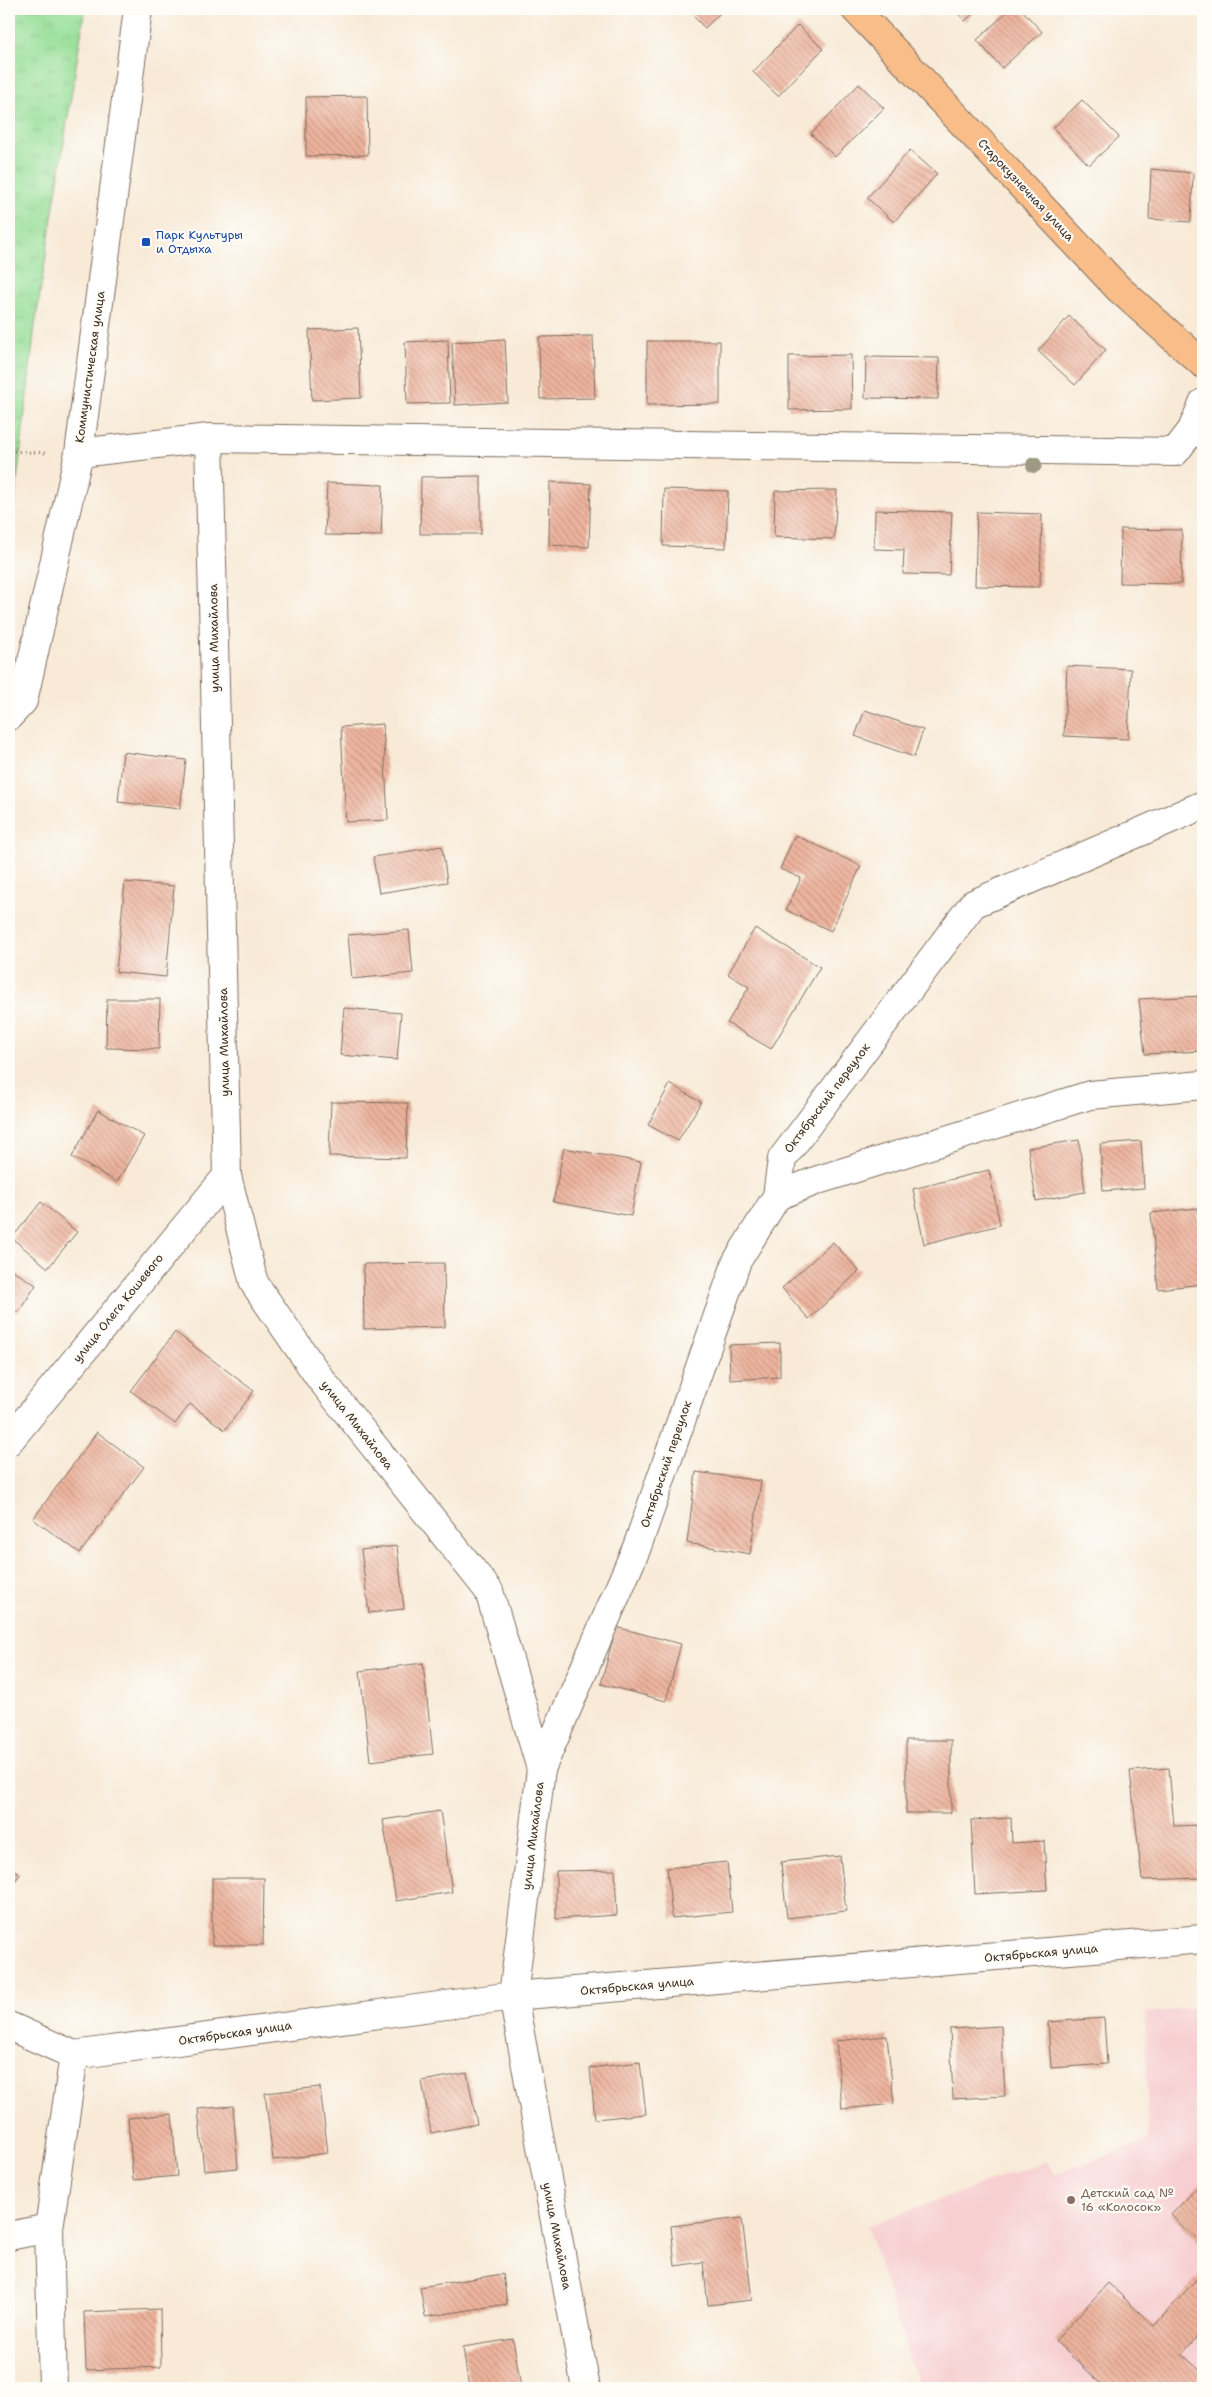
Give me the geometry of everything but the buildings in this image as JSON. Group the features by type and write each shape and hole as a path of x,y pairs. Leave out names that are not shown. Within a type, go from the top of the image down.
{"main road":[{"name":"Старокузнечная улица","path":"855,9 1118,288 1203,364"}],"street":[{"name":"Коммунистическая улица","path":"9,716 22,700 79,453 138,9"},
{"path":"79,453 209,438 1175,452 1192,430 1203,403"},
{"name":"улица Михайлова","path":"209,438 227,1176 254,1283 319,1377 489,1591 541,1769 513,1996 586,2388"},
{"name":"Октябрьский переулок","path":"541,1769 636,1547 738,1261 777,1196 782,1159 973,904 1203,805"},
{"path":"777,1196 818,1180 1090,1095 1203,1085"},
{"name":"улица Олега Кошевого","path":"9,1441 227,1176"},
{"name":"Октябрьская улица","path":"74,2055 513,1996 1203,1939"},
{"path":"9,2026 74,2055 49,2228 53,2388"},
{"path":"9,2236 49,2228"}],"shaded area":[{"name":"Детский сад № 16 «Колосок»","path":"1203,2007 1203,2388 919,2388 867,2226 1047,2161 1056,2174 1148,2140 1145,2013"}],"green space":[{"path":"9,9 85,9 35,325 9,552"}],"place":[{"name":"Парк Культуры и Отдыха","path":"146,242"},
{"name":"Детский сад № 16 «Колосок»","path":"1071,2200"}]}
